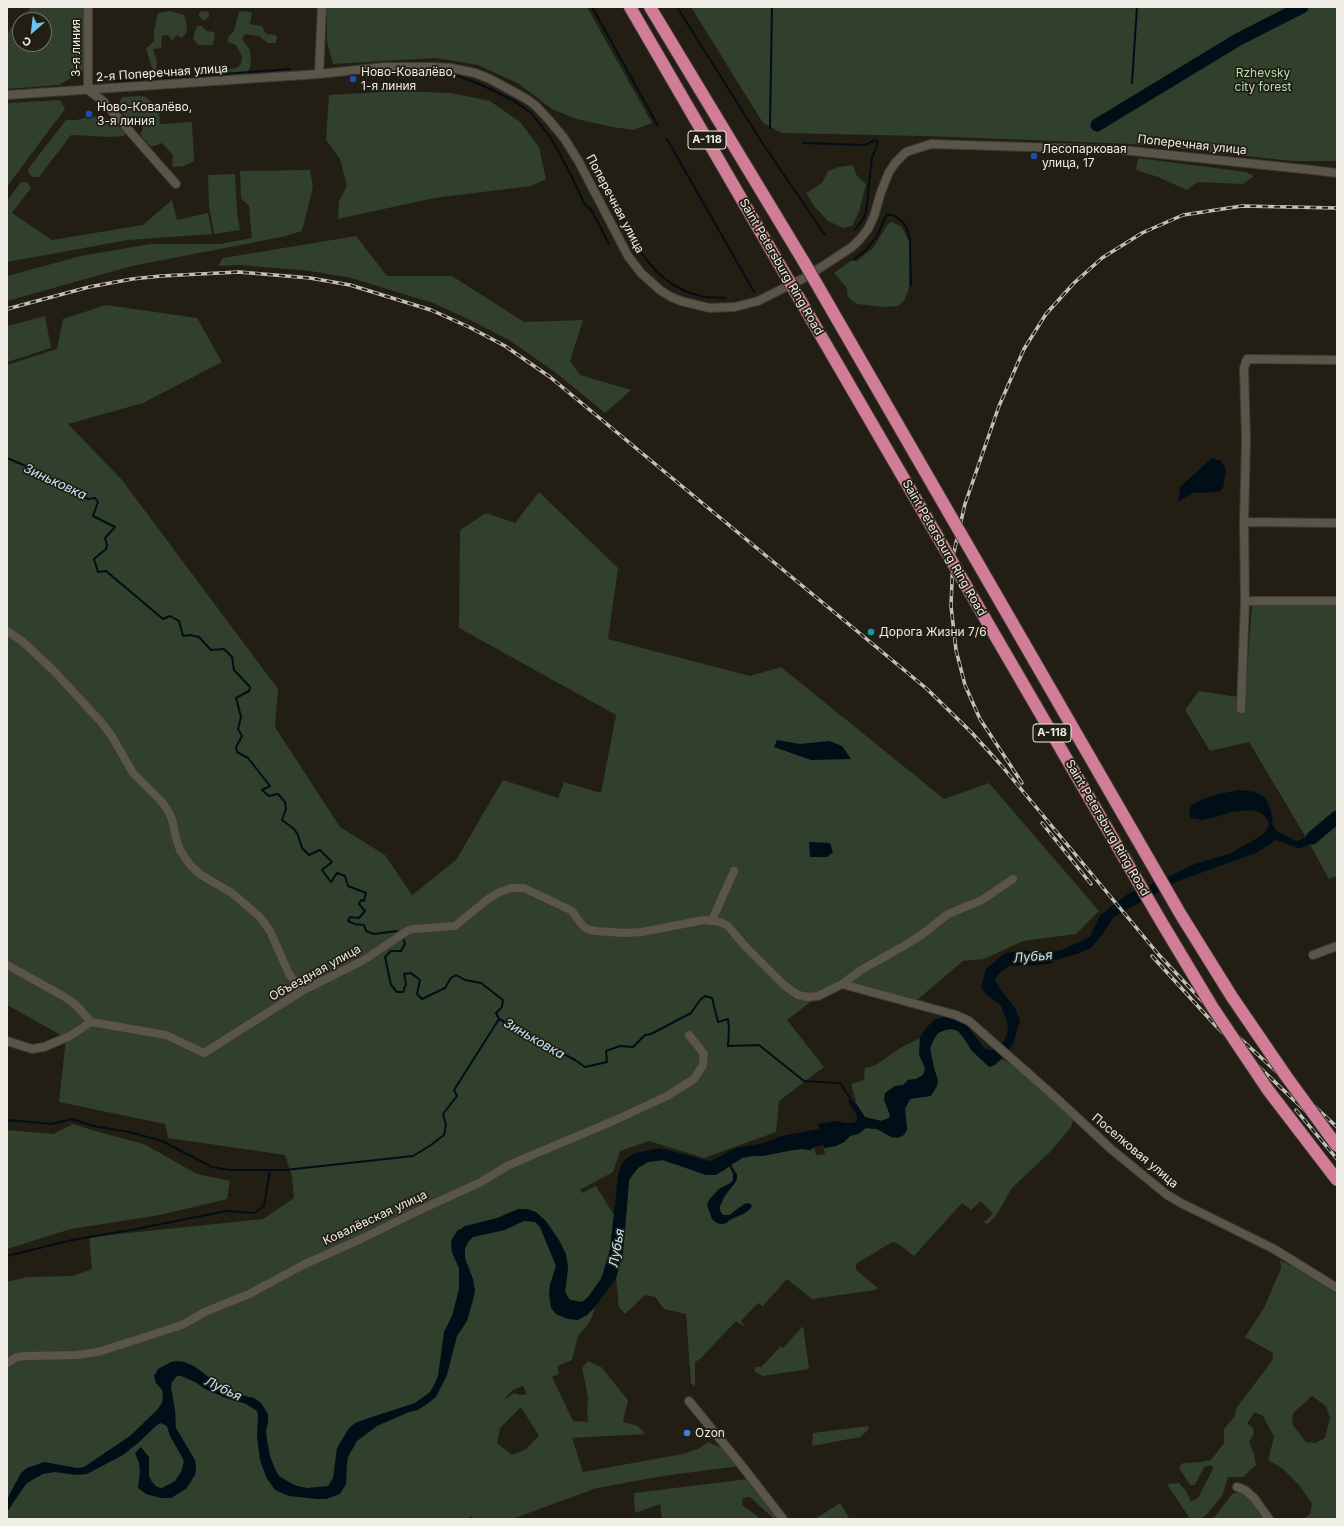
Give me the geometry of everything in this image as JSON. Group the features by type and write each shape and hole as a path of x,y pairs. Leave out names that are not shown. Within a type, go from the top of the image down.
{"highway":[{"name":"Saint Petersburg Ring Road","path":"630,7 1166,930 1213,1008 1268,1090 1337,1180"},
{"name":"Saint Petersburg Ring Road","path":"650,7 804,262 1181,915 1236,1004 1337,1146"}],"street":[{"name":"3-я линия","path":"88,7 88,90"},
{"path":"319,74 322,7"},
{"name":"Поперечная улица","path":"319,74 384,67 451,68 474,73 514,91 542,111 564,138 579,162 628,256 641,273 660,290 671,297 681,302 709,308 735,307 758,301 806,277 852,247 868,229 874,216 881,192 896,162 906,152 931,144 1122,150 1337,173"},
{"name":"2-я Поперечная улица","path":"7,96 319,74"},
{"path":"88,90 103,101 176,184"},
{"path":"1241,709 1245,601 1244,522 1246,440 1244,368 1247,359 1337,360"},
{"path":"1244,522 1337,523"},
{"path":"1245,601 1337,601"},
{"path":"7,631 22,641 54,671 101,722 111,735 133,773 167,809 172,819 180,850 190,865 201,875 232,893 260,917 270,931 289,974 302,992"},
{"path":"734,871 712,920 728,926 744,945 785,986 798,995 808,998 818,996 842,984 861,970 920,936 948,914 982,900 1013,879"},
{"name":"Объездная улица","path":"91,1022 166,1035 204,1053 302,992 364,960 407,931 413,929 455,926 488,899 511,888 524,888 572,911 582,925 587,929 595,931 624,933 642,932 694,921 712,920"},
{"path":"1313,955 1337,946"},
{"path":"7,965 65,996 80,1009 91,1022 70,1036 44,1047 32,1049 7,1041"},
{"name":"Поселковая улица","path":"842,984 956,1015 969,1021 1111,1149 1166,1194 1274,1250 1337,1288"},
{"name":"Ковалёвская улица","path":"7,1362 16,1357 77,1355 98,1352 182,1325 205,1312 249,1294 305,1264 479,1183 509,1165 620,1118 667,1096 694,1079 703,1065 704,1054 689,1035"},
{"path":"689,1401 783,1519"},
{"path":"1237,1487 1245,1490 1254,1498 1269,1519"}],"green space":[{"path":"31,7 83,7 84,70 59,85 7,89 7,35 12,27 12,52 52,52 52,12 27,12"},
{"path":"327,7 587,7 652,123 633,130 576,119 552,109 519,84 478,65 436,58 333,64 327,42"},
{"name":"Rzhevsky city forest","path":"691,7 1337,7 1337,161 1293,161 1133,144 924,136 782,133 763,123"},
{"path":"170,11 184,15 187,26 186,33 182,38 177,35 172,41 168,35 162,36 161,48 153,49 157,61 156,74 154,74 146,49 154,41 154,30 158,13"},
{"path":"201,11 209,12 209,17 204,21 198,15"},
{"path":"245,11 252,13 250,24 262,26 266,34 275,35 277,37 276,43 268,43 259,36 245,34 242,39 250,50 251,65 247,74 229,75 227,72 230,69 237,68 241,64 242,56 236,45 228,42 228,37 234,31 239,12"},
{"path":"197,26 202,26 206,31 214,32 215,38 212,45 198,45 193,38"},
{"path":"402,91 451,93 490,101 520,122 539,147 546,179 531,186 434,198 338,219 339,201 347,186 340,159 326,140 329,95"},
{"path":"144,96 159,107 160,124 192,122 194,161 184,166 172,167 173,155 162,143 151,147 140,135 143,128 137,122 130,123 117,107 122,97"},
{"path":"60,100 65,109 7,187 7,103"},
{"path":"91,116 109,119 126,133 124,136 111,137 71,135 39,177 33,177 29,174 28,169 66,120 77,120"},
{"path":"1138,158 1246,172 1254,176 1243,184 1198,182 1187,190 1158,177 1136,170"},
{"path":"853,165 857,176 866,184 859,212 852,226 843,228 828,221 814,206 806,193 822,183 828,171 839,167"},
{"path":"310,170 313,187 302,231 282,237 132,266 7,301 7,276 81,256 150,244 220,244 252,238 249,206 241,198 240,171"},
{"path":"235,174 237,212 240,230 214,234 209,205 208,175"},
{"path":"21,182 27,182 31,188 12,213 52,240 143,225 172,200 177,220 208,213 212,234 128,240 7,262 7,201"},
{"path":"892,222 902,227 909,242 909,288 904,301 898,306 884,307 857,304 850,299 847,294 847,288 834,273 851,261 857,261 873,248 888,224"},
{"path":"356,236 387,276 452,276 524,322 583,320 570,361 580,375 631,390 605,413 555,372 509,340 433,303 351,278 310,271 239,265 218,266 223,258"},
{"path":"106,305 197,318 222,362 143,403 68,424 122,480 278,689 275,727 340,827 385,855 412,895 456,860 503,780 558,798 564,782 601,793 616,715 459,628 460,530 486,513 515,523 539,492 618,568 608,639 750,676 781,667 944,799 989,783 1099,911 1076,934 1023,941 984,959 963,961 917,1000 840,979 787,1020 824,1067 779,1101 776,1132 704,1158 649,1141 620,1151 613,1172 580,1190 582,1193 596,1186 614,1215 610,1250 601,1279 588,1297 582,1302 570,1300 565,1292 568,1268 567,1260 555,1269 550,1285 587,1315 595,1307 587,1326 578,1336 572,1360 558,1366 559,1374 552,1377 573,1421 588,1422 588,1397 582,1368 588,1361 601,1367 628,1400 623,1422 638,1426 645,1434 572,1438 583,1472 683,1454 698,1449 708,1442 722,1448 740,1466 663,1476 597,1488 512,1519 472,1519 471,1515 468,1519 7,1519 7,1282 27,1277 73,1276 92,1269 89,1237 263,1219 294,1198 292,1176 285,1155 168,1138 165,1124 59,1102 66,1038 7,1005 7,365 57,349 63,319","holes":["523,1386 527,1394 521,1395 514,1393 506,1399 505,1398 514,1389","521,1407 539,1436 526,1449 512,1455 497,1443 500,1428"]},
{"path":"45,316 51,348 7,362 7,326"},
{"path":"1252,605 1337,605 1337,876 1329,879 1249,742 1210,751 1185,710 1199,691 1245,698"},
{"path":"952,1029 958,1031 972,1051 999,1061 1002,1059 1011,1064 1016,1064 1074,1118 1071,1127 1052,1150 1012,1188 997,1214 987,1224 984,1222 993,1214 981,1201 971,1210 962,1203 914,1256 897,1243 892,1242 856,1264 856,1270 878,1288 875,1290 812,1299 787,1279 763,1306 758,1303 741,1321 744,1325 743,1326 736,1321 700,1359 695,1362 695,1387 691,1383 686,1314 664,1309 655,1297 645,1295 625,1314 619,1307 616,1278 623,1253 629,1180 637,1168 648,1162 663,1160 674,1164 724,1171 729,1166 733,1173 732,1183 719,1189 709,1200 712,1219 717,1223 722,1224 745,1213 751,1208 751,1205 738,1208 730,1215 723,1215 720,1211 720,1206 724,1197 737,1179 737,1174 731,1165 742,1158 793,1150 810,1150 814,1147 816,1155 825,1154 824,1148 836,1146 844,1142 850,1136 858,1134 866,1128 877,1129 891,1137 907,1130 905,1109 910,1099 919,1097 938,1081 930,1048 934,1039 938,1033"},
{"path":"920,1038 919,1054 925,1068 923,1075 916,1079 908,1080 903,1085 895,1086 888,1109 890,1115 889,1118 881,1121 864,1117 857,1105 851,1084 864,1080 865,1068 876,1065 900,1048"},
{"path":"73,1124 144,1144 197,1174 230,1181 227,1199 160,1215 71,1229 7,1249 7,1130 53,1134"},
{"path":"1280,1260 1337,1294 1337,1519 1306,1519 1306,1517 1310,1514 1312,1504 1300,1486 1282,1468 1268,1460 1274,1437 1263,1416 1255,1412 1247,1423 1253,1428 1254,1434 1249,1442 1254,1454 1256,1465 1243,1477 1228,1477 1222,1496 1207,1514 1201,1519 1190,1519 1167,1484 1179,1483 1186,1491 1191,1502 1198,1498 1213,1469 1212,1465 1204,1467 1195,1485 1190,1485 1179,1468 1183,1463 1211,1460 1224,1443 1224,1429 1234,1417 1237,1407 1272,1361 1273,1353 1245,1337 1264,1308 1281,1268","holes":["1312,1396 1326,1406 1330,1418 1325,1438 1315,1443 1306,1442 1292,1424 1293,1413"]},
{"path":"803,1326 809,1369 763,1376 755,1372 755,1367 761,1367 781,1346 783,1348"},
{"path":"869,1426 867,1431 860,1437 812,1446 813,1433"},
{"path":"748,1479 780,1519 774,1519 750,1497 743,1498 742,1505 758,1517 758,1519 662,1519 660,1504 635,1513 634,1493"},
{"path":"1233,1493 1241,1493 1250,1500 1263,1519 1213,1519"},
{"path":"840,1503 850,1519 815,1519"}],"water":[{"path":"1212,458 1221,461 1226,470 1223,488 1219,492 1192,493 1178,502 1180,487"},
{"path":"777,740 800,744 829,741 842,746 851,759 811,760 774,747"},
{"path":"1239,790 1255,792 1265,797 1271,810 1273,826 1277,831 1292,839 1297,841 1309,836 1323,825 1327,829 1314,842 1301,848 1297,848 1276,840 1256,853 1178,881 1114,917 1092,947 1080,953 1048,962 1021,958 1011,962 995,980 1015,1008 1020,1021 1013,1044 995,1065 989,1067 972,1051 958,1031 952,1029 938,1033 930,1048 938,1081 937,1086 931,1096 910,1099 905,1109 907,1130 904,1135 898,1138 891,1137 877,1129 866,1128 858,1134 850,1136 844,1142 836,1146 824,1148 824,1145 810,1150 793,1150 742,1158 731,1165 737,1175 737,1179 724,1197 720,1206 720,1211 723,1215 730,1215 744,1204 748,1203 752,1205 751,1208 745,1213 730,1219 727,1223 722,1224 717,1223 712,1219 707,1205 709,1200 719,1189 732,1182 733,1174 730,1166 716,1175 706,1175 663,1160 648,1162 638,1168 629,1180 623,1253 616,1278 595,1307 587,1315 578,1320 568,1319 556,1314 551,1308 549,1294 550,1285 556,1266 540,1227 535,1222 524,1221 505,1230 473,1237 468,1242 465,1249 465,1258 473,1279 475,1291 473,1300 467,1321 457,1336 447,1375 436,1397 418,1410 409,1412 377,1426 357,1441 348,1457 346,1484 340,1494 326,1499 317,1499 289,1496 275,1490 266,1477 260,1460 257,1436 257,1411 246,1404 226,1398 205,1389 195,1382 181,1376 177,1376 172,1382 171,1387 176,1428 195,1460 196,1467 195,1475 186,1489 171,1498 161,1498 146,1494 138,1488 140,1470 135,1453 141,1447 149,1457 149,1476 157,1487 162,1488 175,1481 181,1472 184,1462 182,1457 170,1436 167,1426 161,1423 123,1455 87,1474 76,1475 55,1472 43,1474 32,1480 26,1484 7,1512 7,1499 21,1473 27,1468 44,1462 77,1468 84,1467 130,1436 157,1410 162,1403 162,1390 156,1383 154,1376 158,1369 171,1362 178,1361 194,1366 222,1387 237,1394 254,1398 261,1403 268,1414 266,1430 267,1440 270,1456 279,1476 297,1486 308,1488 328,1486 333,1478 337,1448 349,1428 355,1423 415,1403 430,1392 435,1383 438,1376 444,1332 452,1316 459,1289 459,1268 452,1253 451,1241 457,1231 465,1226 497,1218 518,1209 527,1209 536,1212 546,1221 559,1240 566,1254 568,1268 565,1292 568,1298 570,1300 582,1302 588,1297 601,1279 605,1267 610,1250 618,1176 621,1165 627,1158 635,1153 661,1148 711,1161 736,1148 764,1143 781,1136 819,1129 818,1124 836,1121 853,1123 857,1121 857,1116 847,1099 857,1105 865,1117 881,1121 889,1118 890,1115 884,1100 885,1093 895,1086 903,1085 908,1080 916,1079 923,1075 925,1068 919,1054 920,1038 924,1030 934,1020 946,1016 954,1017 966,1024 985,1049 992,1050 1004,1041 1007,1034 1008,1025 1001,1006 985,993 981,987 986,969 999,958 1007,953 1022,950 1042,953 1062,950 1090,937 1098,919 1103,913 1128,894 1195,864 1229,854 1261,836 1269,825 1268,820 1261,813 1253,810 1231,812 1202,820 1191,818 1189,813 1191,805 1219,794"},
{"path":"809,842 830,843 833,852 827,857 810,857"}],"waterway":[{"path":"592,7 658,126"},
{"path":"677,7 763,144 825,235"},
{"path":"770,128 772,7"},
{"path":"1132,83 1137,7"},
{"path":"1097,125 1239,39 1302,7"},
{"path":"196,76 290,69"},
{"path":"402,76 453,74 484,86 514,101 531,113 551,138 584,203 592,211 609,244"},
{"path":"115,81 190,76"},
{"path":"667,139 754,292"},
{"path":"803,143 865,145 875,140 878,142 872,158 866,212 855,230"},
{"path":"605,182 632,238 645,258 659,274 672,284 687,292 704,297 725,298"},
{"path":"854,259 866,250 877,236 887,214 895,216 903,222 910,240 911,285"},
{"name":"Зиньковка","path":"7,458 28,467 88,499 95,498 98,502 93,516 115,527 105,538 107,545 106,549 94,559 98,572 106,571 163,619 170,616 179,621 183,636 190,635 199,637 211,650 224,649 232,657 234,670 250,687 249,691 236,698 241,717 238,729 242,736 236,747 237,752 248,758 270,786 262,790 269,796 278,794 285,802 286,809 282,820 294,829 298,835 302,848 309,855 320,850 332,862 322,870 331,882 337,873 345,876 348,886 366,893 364,901 361,900 359,904 365,911 359,918 350,917 348,921 355,924 364,925 366,931 374,934 397,931 400,933"},
{"name":"Лубья","path":"1312,838 1337,817"},
{"name":"Зиньковка","path":"403,936 405,944 401,951 391,951 385,957 391,985 397,992 403,992 406,984 404,974 411,973 420,980 417,994 422,999 445,988 451,978 456,975 465,980 481,983 503,1000 502,1007 496,1013 499,1019 575,1060 585,1067 607,1062 606,1051 620,1046 633,1047 645,1035 651,1034 691,1013 700,1000 705,996 712,998 718,1022 728,1019 728,1046 759,1045 804,1081 840,1083 854,1104"},
{"name":"Лубья","path":"1003,963 1008,959 1033,959 1048,957"},
{"path":"7,1120 51,1124 72,1119 93,1126 129,1132 162,1141 212,1167 230,1170 285,1170 413,1156 444,1135 446,1125 443,1114 457,1096 454,1090 499,1019"},
{"path":"7,1256 72,1240 226,1211 254,1213 264,1206 270,1170"}],"railway":[{"path":"1022,783 980,719 965,685 956,650 951,606 953,556 965,504 999,406 1024,349 1046,314 1074,283 1102,258 1142,233 1183,215 1242,206 1337,208"},
{"path":"7,309 89,287 132,279 239,272 310,278 350,285 431,310 469,327 505,346 550,377 927,689 972,733 1001,765 1159,955 1221,1021 1337,1127"},
{"path":"1042,823 1091,884"},
{"path":"1152,956 1216,1026 1337,1141"},
{"path":"1296,1110 1337,1159"}],"place":[{"name":"Ново-Ковалёво, 1-я линия","path":"353,79"},
{"name":"Ново-Ковалёво, 3-я линия","path":"89,114"},
{"name":"Лесопарковая улица, 17","path":"1034,156"},
{"name":"Дорога Жизни 7/6","path":"871,632"},
{"name":"Ozon","path":"687,1433"}]}
